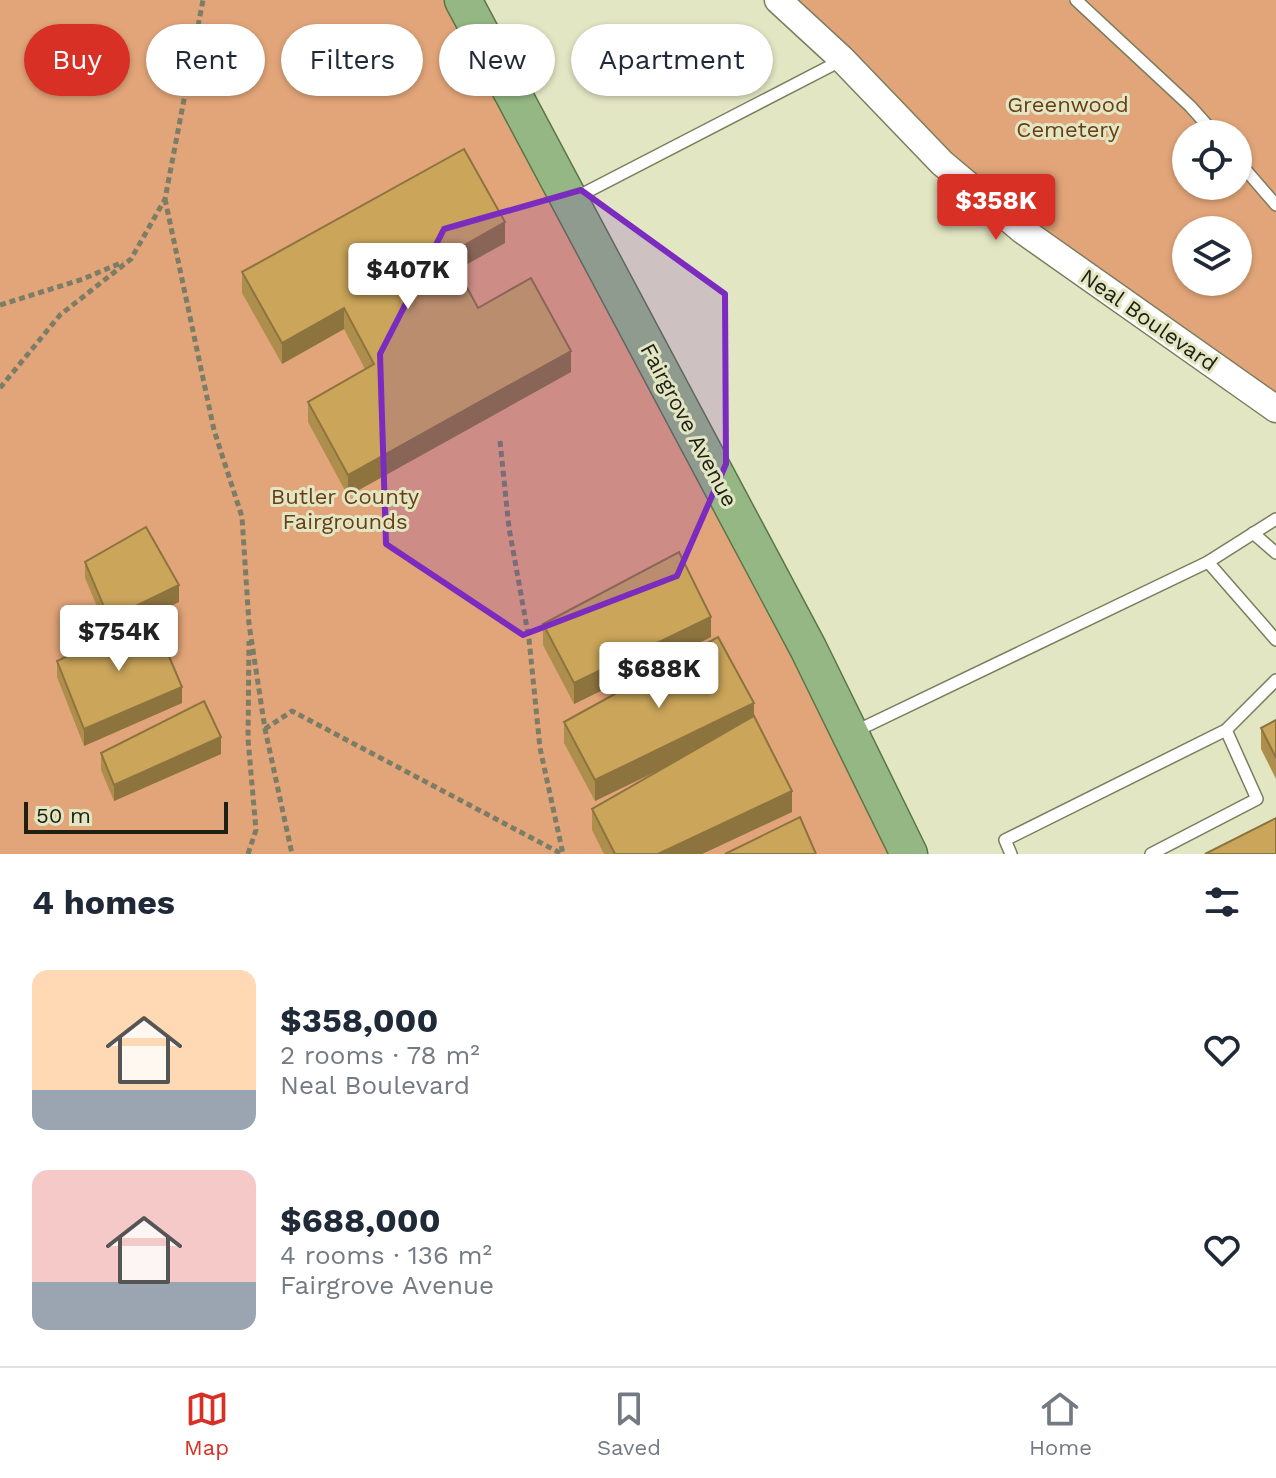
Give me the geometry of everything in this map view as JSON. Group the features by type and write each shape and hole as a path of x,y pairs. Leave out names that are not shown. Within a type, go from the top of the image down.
{"highway":[{"name":"Fairgrove Avenue","path":"463,0 808,648 909,854"}],"street":[{"name":"Neal Boulevard","path":"778,0 842,59 942,163 1022,230 1276,409"}],"lane":[{"path":"1076,0 1202,120"},
{"path":"570,200 842,59"},
{"path":"1252,177 1276,205"},
{"path":"850,734 1208,562 1276,519"},
{"path":"1253,533 1276,553"},
{"path":"1208,562 1276,640"},
{"path":"1011,854 1005,840 1226,730 1276,680"},
{"path":"1151,854 1257,799 1226,730"}],"path":[{"path":"0,388 60,315 131,259 165,199 203,0"},
{"path":"165,199 214,430 242,517 249,624 248,739 256,830 248,854"},
{"path":"0,305 83,279 131,259"},
{"path":"500,441 509,528 529,639 540,748 563,854"},
{"path":"249,624 265,729 292,854"},
{"path":"265,729 292,711 563,854"}],"highlighted area":[{"path":"581,190 725,294 726,464 677,576 523,635 386,544 380,354 444,229"}],"green space":[{"name":"Butler County Fairgrounds","path":"0,0 463,0 476,24 439,24 439,96 513,96 909,854 0,854"},
{"name":"Greenwood Cemetery","path":"778,0 1276,0 1276,409 1022,230"}],"building":[{"path":"464,149 505,222 449,254 478,308 531,278 571,351 348,475 308,402 374,364 344,308 282,343 242,272"},
{"path":"146,527 179,585 109,619 85,562"},
{"path":"679,552 711,617 574,683 543,624"},
{"path":"152,616 182,687 84,729 57,661"},
{"path":"718,637 754,703 595,780 564,722"},
{"path":"204,701 221,737 114,785 101,753"},
{"path":"754,716 792,791 658,854 615,854 592,809"},
{"path":"1276,720 1276,758 1261,728"},
{"path":"800,817 816,854 725,854"},
{"path":"1276,818 1276,854 1205,854"}]}
